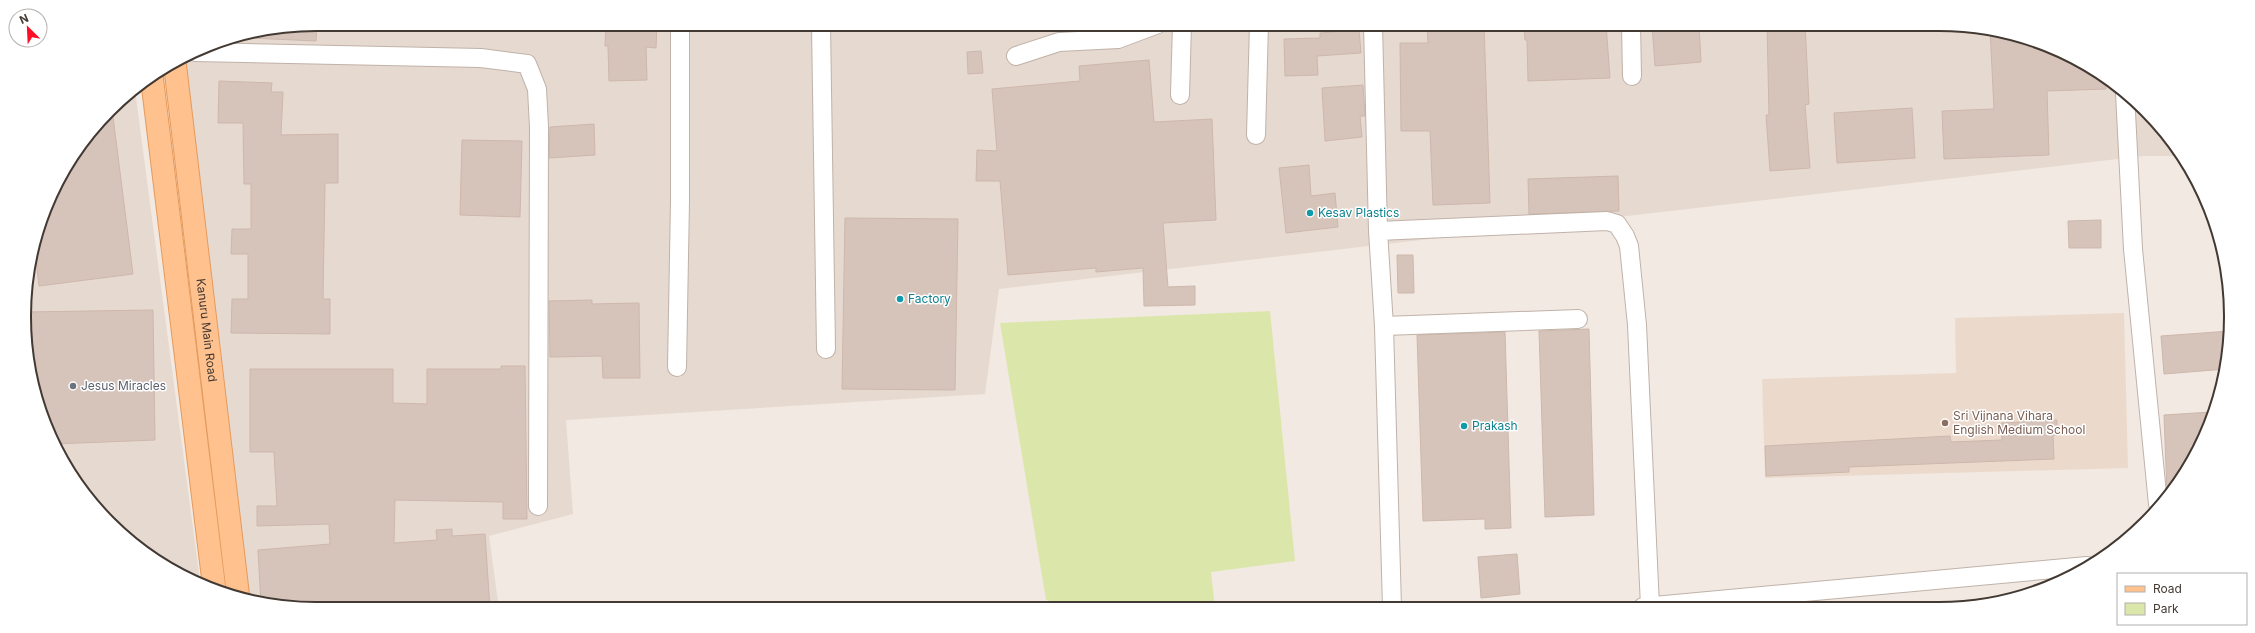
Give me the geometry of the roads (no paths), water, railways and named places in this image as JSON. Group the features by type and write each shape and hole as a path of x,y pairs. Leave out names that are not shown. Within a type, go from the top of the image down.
{"main road":[{"name":"Kanuru Main Road","path":"175,68 237,590"},
{"name":"Kanuru Main Road","path":"152,83 214,583"},
{"path":"205,516 228,513"}],"street":[{"path":"677,367 680,201 680,31"},
{"path":"821,31 826,349"},
{"path":"1016,56 1059,42 1118,39 1139,31"},
{"path":"1180,95 1182,31"},
{"path":"1256,135 1259,31"},
{"path":"1373,31 1378,232 1384,326 1392,602"},
{"path":"1631,31 1632,76"},
{"path":"209,52 481,58 527,64 537,89 539,127 538,506"},
{"path":"2125,101 2133,248 2158,499"},
{"path":"1378,232 1607,222 1617,224 1629,246 1637,325 1647,602"},
{"path":"1384,326 1578,319"},
{"path":"1701,602 2076,567"}],"place":[{"name":"Kesav Plastics","path":"1310,213"},
{"name":"Factory","path":"900,299"},
{"name":"Jesus Miracles","path":"73,386"},
{"name":"Sri Vijnana Vihara English Medium School","path":"1945,423"},
{"name":"Prakash","path":"1464,426"}]}
